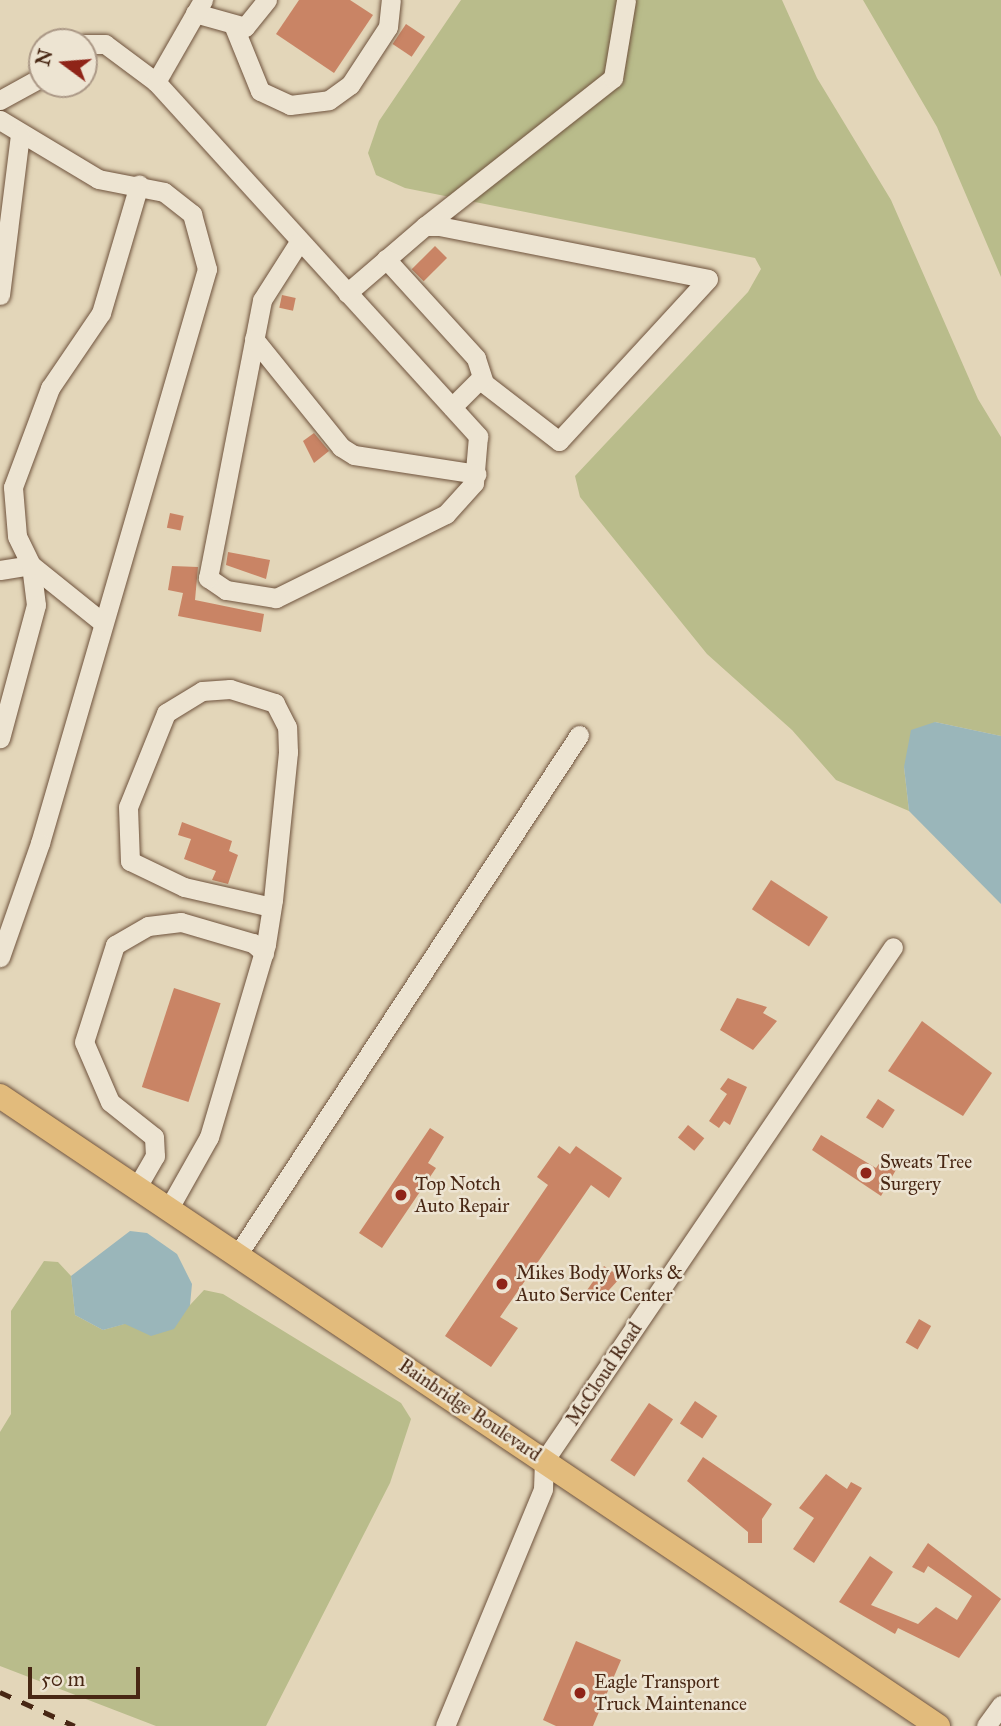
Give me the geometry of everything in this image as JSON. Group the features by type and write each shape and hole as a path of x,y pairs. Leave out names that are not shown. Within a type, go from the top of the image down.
{"main road":[{"name":"Bainbridge Boulevard","path":"0,1096 938,1726"}],"street":[{"path":"156,82 199,7 234,27 245,27 267,0"},
{"path":"234,27 260,91 290,105 329,100 350,85 388,27 391,0"},
{"path":"346,293 425,226 612,78 620,2"},
{"path":"98,44 105,44 156,82 478,436 477,474 465,498 446,514 286,597 213,585 209,564 262,300 299,242"},
{"path":"0,100 28,84"},
{"path":"0,120 98,178 164,192 192,214 207,269 1,952"},
{"path":"0,295 20,134"},
{"path":"0,738 36,605 31,565 17,536 7,468 50,388 101,313 139,185"},
{"path":"386,259 476,358 481,378 559,441 708,279 549,243 425,226"},
{"path":"254,339 348,451 477,474"},
{"path":"452,407 481,378"},
{"path":"0,570 31,565 102,622"},
{"path":"169,1208 209,1137 264,953 271,907 288,727 275,703 230,689 202,691 166,713 128,807 130,861 184,887 271,907"},
{"path":"238,1254 579,735"},
{"path":"137,1187 155,1156 154,1137 110,1102 92,1072 84,1042 115,945 148,926 181,922 253,943 264,953"},
{"name":"McCloud Road","path":"445,1726 542,1489 544,1461 893,947"},
{"path":"986,1726 1001,1705"}],"green space":[{"path":"461,0 782,0 817,78 891,200 978,399 1001,437 1001,736 935,722 904,767 909,811 836,780 792,730 707,654 580,497 575,476 748,292 761,269 755,258 405,188 376,175 368,153 379,121"},
{"path":"863,0 1001,0 1001,277 937,127"},
{"path":"44,1261 58,1262 71,1276 75,1315 103,1330 190,1305 204,1290 223,1294 401,1403 411,1419 390,1483 266,1726 156,1726 0,1666 0,1432 11,1414 11,1311"}],"water":[{"path":"935,722 1001,736 1001,904 909,811 904,767 911,730"},
{"path":"130,1231 147,1233 177,1254 192,1284 190,1305 174,1329 151,1336 125,1324 103,1330 75,1315 71,1276"}],"building":[{"path":"299,0 350,0 373,15 334,73 276,34"},
{"path":"406,24 425,37 412,57 393,44"},
{"path":"435,246 447,258 424,281 412,269"},
{"path":"282,295 296,298 293,311 279,308"},
{"path":"314,433 329,451 314,463 303,441"},
{"path":"170,513 184,516 181,531 167,528"},
{"path":"228,552 270,560 266,579 226,565"},
{"path":"172,566 198,567 195,600 264,614 261,632 178,616 183,593 168,590"},
{"path":"182,822 232,841 229,851 238,855 228,884 212,880 216,871 184,859 191,839 178,835"},
{"path":"771,880 828,917 809,946 752,909"},
{"path":"174,988 221,1003 188,1102 142,1087"},
{"path":"737,998 767,1007 763,1013 777,1021 753,1050 720,1030"},
{"path":"922,1021 992,1073 963,1116 888,1071"},
{"path":"728,1078 747,1087 730,1125 724,1121 719,1128 709,1121 727,1094 720,1089"},
{"path":"878,1099 895,1110 883,1128 866,1117"},
{"path":"688,1125 704,1138 694,1151 678,1137"},
{"name":"Top Notch Auto Repair","path":"430,1128 444,1137 428,1163 436,1168 382,1248 359,1233"},
{"path":"821,1135 876,1168 883,1158 897,1168 881,1196 812,1150"},
{"name":"Mikes Body Works & Auto Service Center","path":"559,1146 570,1154 576,1146 622,1178 609,1198 591,1185 500,1317 518,1328 491,1367 445,1336 548,1185 537,1177"},
{"path":"604,1266 621,1277 598,1302 585,1293"},
{"path":"919,1319 931,1326 918,1349 906,1342"},
{"path":"695,1401 717,1416 702,1438 680,1423"},
{"path":"649,1403 673,1419 634,1476 610,1460"},
{"path":"703,1457 772,1504 762,1519 762,1543 748,1543 748,1532 687,1481"},
{"path":"826,1474 847,1489 851,1482 862,1488 814,1563 793,1549 814,1518 799,1508"},
{"path":"928,1543 1001,1599 959,1658 898,1628 895,1634 839,1602 870,1556 893,1572 871,1605 918,1624 936,1607 957,1620 972,1596 928,1566 924,1573 912,1567"},
{"name":"Eagle Transport Truck Maintenance","path":"576,1641 621,1660 593,1726 556,1726 543,1720"}],"railway":[{"path":"0,1692 75,1726"}],"place":[{"name":"Sweats Tree Surgery","path":"866,1173"},
{"name":"Top Notch Auto Repair","path":"401,1195"},
{"name":"Mikes Body Works & Auto Service Center","path":"502,1284"},
{"name":"Eagle Transport Truck Maintenance","path":"580,1693"}]}
